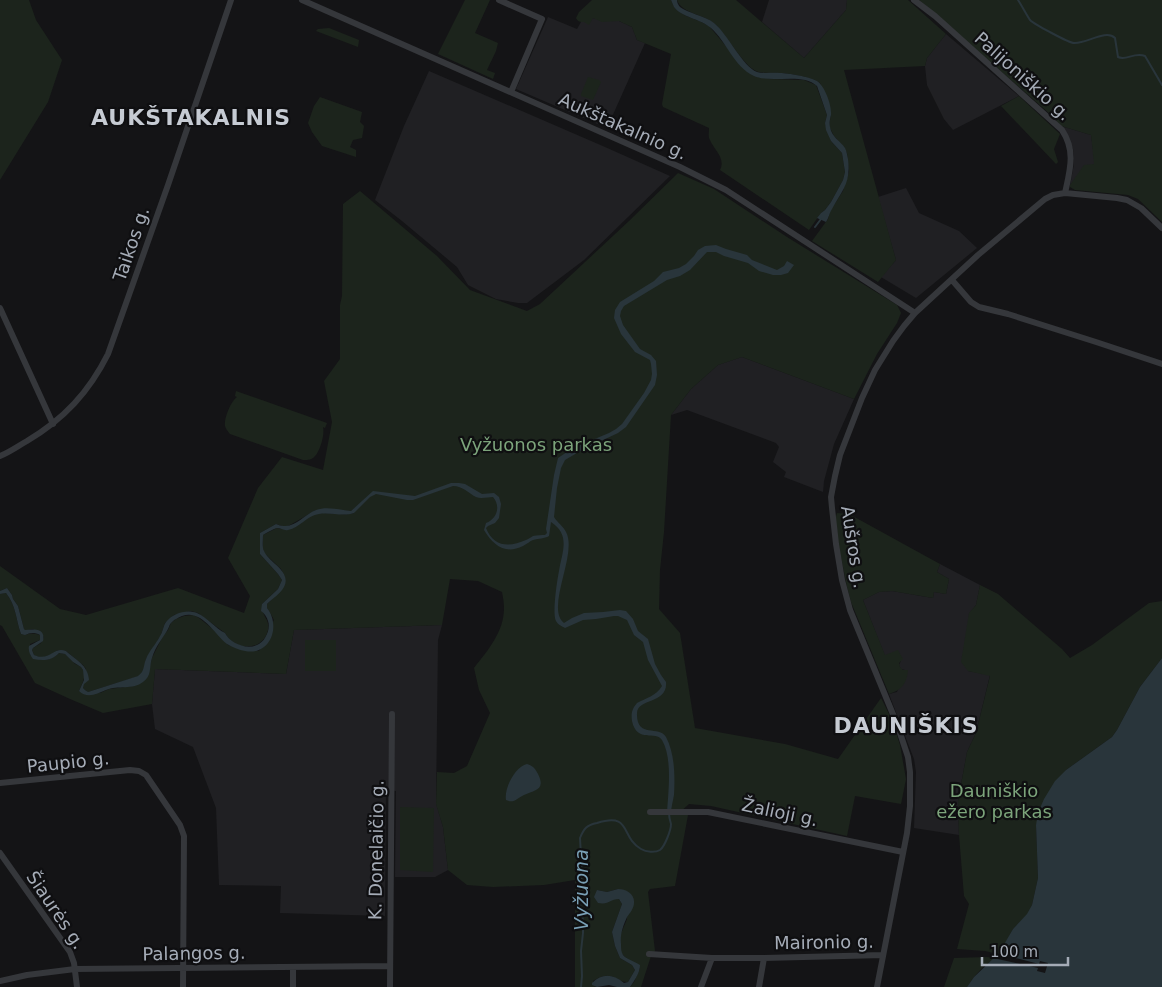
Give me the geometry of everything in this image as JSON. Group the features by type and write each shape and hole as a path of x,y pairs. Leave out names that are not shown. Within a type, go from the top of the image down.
{"street":[{"name":"Taikos g.","path":"0,456 38,435 70,410 97,375 108,354 231,0"},
{"name":"Aukštakalnio g.","path":"302,0 680,167 726,190 915,313"},
{"path":"499,0 542,19 510,92"},
{"name":"Palijoniškio g.","path":"914,0 1062,130 1068,138 1072,161 1065,193"},
{"path":"1065,193 1127,200 1141,208 1162,228"},
{"name":"Aušros g.","path":"877,987 907,833 910,806 910,772 904,743 889,701 850,610 842,580 837,554 831,497 840,455 862,398 876,370 893,341 915,313 978,255 1045,198 1065,193"},
{"path":"952,280 971,302 979,307 1008,314 1162,364"},
{"path":"0,308 54,424"},
{"name":"K. Donelaičio g.","path":"390,987 392,714"},
{"name":"Paupio g.","path":"0,783 130,770 139,771 150,779 180,825 184,836 183,968"},
{"name":"Žalioji g.","path":"650,812 708,812 903,852"},
{"name":"Šiaurės g.","path":"0,853 70,952 75,969 77,987"},
{"path":"649,954 712,958 764,958"},
{"name":"Maironio g.","path":"759,987 764,958 883,955"},
{"path":"701,987 712,958"},
{"name":"Palangos g.","path":"0,981 27,975 75,969 390,966"},
{"path":"293,967 293,987"},
{"path":"183,968 183,987"}],"shaded area":[{"path":"671,0 677,0 683,9 714,23 746,64 757,72 784,73 804,77 817,81 823,87 830,107 831,131 847,152 849,167 845,186 826,222 817,218 831,202 843,180 845,172 842,153 831,141 826,130 827,115 817,86 803,80 761,78 747,72 735,60 722,40 711,28 677,10"},
{"path":"769,0 847,0 846,10 804,58 762,22"},
{"path":"548,17 577,29 581,22 592,18 619,21 632,27 637,40 645,43 607,128 516,89"},
{"path":"946,34 1019,96 953,130 944,119 927,85 925,66 927,58"},
{"path":"429,71 670,176 584,260 527,303 496,299 468,285 457,267 375,200 404,126"},
{"path":"1061,126 1091,135 1095,164 1070,185 1074,164 1073,149"},
{"path":"906,188 919,213 959,231 977,248 916,298 881,277 896,260 878,197"},
{"path":"716,245 747,255 752,260 777,270 784,266 787,261 794,265 788,273 773,275 759,271 748,263 716,252 707,252 690,270 680,276 667,280 624,306 620,316 623,325 640,349 651,355 656,361 657,375 655,385 626,427 565,460 561,468 557,488 554,517 565,530 569,542 559,593 559,616 564,623 584,613 626,611 633,619 638,631 648,639 655,664 666,682 662,694 658,698 642,705 637,713 640,726 644,729 663,734 669,744 673,758 674,773 674,795 671,814 667,814 669,766 662,740 659,737 638,732 634,728 632,721 632,711 637,703 654,694 662,686 648,660 643,642 634,635 627,620 618,616 583,620 565,628 559,624 555,617 555,605 564,544 561,532 551,522 549,536 545,538 533,540 517,549 500,547 491,540 484,530 486,523 493,519 497,512 497,504 493,497 476,497 457,486 413,500 376,494 370,497 354,513 346,515 315,515 292,529 277,528 263,535 264,551 283,572 286,581 281,591 267,604 273,623 273,630 271,638 261,649 245,651 236,648 222,640 202,619 196,616 182,616 170,624 157,646 146,680 135,686 111,689 89,695 79,691 84,680 83,670 65,654 59,653 53,658 44,660 33,659 31,656 29,646 40,640 40,635 34,633 21,634 14,608 9,598 6,593 0,594 0,591 7,588 18,606 24,629 38,630 43,634 43,641 32,650 34,655 44,657 58,650 66,651 81,663 86,670 89,680 84,684 83,688 88,692 138,676 143,670 147,656 166,622 172,616 180,613 189,611 201,615 225,633 234,643 248,647 257,645 265,638 269,628 267,618 261,611 262,604 278,589 282,580 260,554 260,533 276,524 288,526 293,524 320,509 329,508 351,511 373,491 415,496 451,483 465,484 482,494 494,493 499,497 501,504 499,518 495,523 486,528 493,539 508,545 527,540 533,536 545,535 547,533 546,529 558,458 573,448 609,433 622,424 651,380 650,360 635,352 621,334 614,318 615,310 620,302 654,281 663,272 686,264 698,250 705,246"},
{"path":"742,357 854,399 834,444 823,492 784,477 786,472 773,462 779,447 776,443 687,410 671,415 691,389 718,365"},
{"path":"940,564 980,585 976,605 969,614 968,671 990,675 976,733 967,752 958,801 959,835 914,828 916,772 914,759 889,694 897,692 905,670 901,669 899,665 901,661 885,656 863,600 879,592 892,591 933,598 934,592 946,594 949,579 937,572"},
{"path":"442,625 438,640 436,803 443,827 448,870 435,877 395,877 396,791 386,790 385,916 280,913 281,886 219,885 216,808 193,747 155,729 152,704 155,669 286,674 294,630"},
{"path":"1162,658 1162,987 967,987 974,977 999,953 1013,929 1027,914 1032,905 1038,878 1036,825 1038,813 1044,799 1055,781 1066,770 1112,737 1140,687"},
{"path":"527,764 534,767 537,772 541,783 540,786 538,789 513,801 506,800 511,779 518,769"},
{"path":"618,889 629,893 634,900 632,910 622,930 622,953 640,965 640,968 630,987 609,985 597,987 592,985 592,983 604,976 612,976 624,983 628,982 635,970 632,965 620,958 612,932 622,904 619,899 598,903 594,897 597,890 607,892"}],"green space":[{"path":"0,0 29,0 36,20 62,60 48,102 0,180"},
{"path":"465,0 490,0 475,33 498,43 487,70 495,73 493,79 438,54"},
{"path":"592,0 671,0 678,11 709,26 746,70 769,79 804,80 816,85 827,115 825,123 831,141 842,153 845,172 843,180 831,202 809,230 720,170 721,158 709,139 709,128 663,107 671,54 637,40 632,27 619,21 602,22 593,18 589,25 580,22 576,18 579,12"},
{"path":"677,0 736,0 804,58 846,10 847,0 908,0 946,34 927,58 925,66 844,70 896,260 878,282 812,241 828,219 830,211 843,191 849,172 847,153 829,126 831,114 820,83 794,75 756,71 746,63 715,24 688,11"},
{"path":"919,0 1162,0 1162,222 1138,199 1128,195 1075,190 1070,187 1084,165 1094,164 1091,135 1061,126 1050,114"},
{"path":"329,28 359,40 358,47 316,31"},
{"path":"588,77 601,82 593,100 581,96"},
{"path":"1019,96 1060,134 1054,149 1058,162 1056,164 1001,106"},
{"path":"320,97 362,112 360,122 364,126 362,138 353,140 350,147 356,150 356,157 322,146 312,132 308,123 314,106"},
{"name":"Vyžuonos parkas","path":"678,173 714,189 897,305 901,313 854,399 742,357 718,365 691,389 671,415 659,609 680,633 695,728 785,744 838,759 881,698 892,720 900,745 906,779 901,804 855,796 847,836 711,806 689,804 679,813 688,815 675,886 650,889 648,892 655,951 651,956 641,987 630,987 640,968 621,953 620,936 627,919 618,889 607,892 597,890 615,899 619,899 622,904 612,932 620,958 632,965 635,970 628,982 612,976 605,976 593,981 594,986 597,987 575,987 575,880 544,885 493,887 467,885 448,870 443,827 436,804 437,772 454,773 467,766 490,713 479,690 474,668 494,640 501,625 504,608 502,592 478,581 450,579 442,625 294,630 286,674 155,669 152,704 103,713 35,683 0,625 0,594 6,593 9,598 14,608 21,634 40,635 40,640 30,644 30,655 45,660 59,653 65,654 83,670 84,679 79,691 88,692 83,688 86,669 66,651 58,650 44,657 34,655 33,648 41,643 44,637 33,629 25,631 18,606 12,595 7,588 0,591 0,566 60,609 86,615 178,588 244,613 250,596 228,558 258,488 282,457 323,470 332,422 324,381 340,359 343,204 360,191 437,256 470,290 527,311 540,304","holes":["356,507 354,513 315,514 290,529 277,528 263,535 264,553 281,569 285,577 283,588 267,604 267,608 274,620 259,651 228,645 219,634 199,618 194,615 184,616 171,623 150,665 133,686 109,689 100,693 88,692 139,676 144,670 146,659 161,635 165,623 174,615 191,611 198,613 225,633 229,639 241,646 255,645 260,642 268,630 268,623 262,604 278,589 282,580 260,554 260,533 276,524 285,527 290,525 316,510 351,511"]},
{"path":"236,391 327,423 325,428 323,427 322,442 315,456 308,460 303,460 230,434 225,427 225,423 230,406 237,397 235,396"},
{"path":"837,513 849,514 940,564 937,572 949,579 946,594 934,592 933,598 892,591 879,592 863,600 885,655 898,650 903,659 899,663 900,667 903,670 908,670 903,685 889,694 851,602 836,532 835,520"},
{"name":"Dauniškio ežero parkas","path":"980,585 998,594 1070,658 1092,645 1149,603 1162,601 1162,658 1140,687 1112,737 1066,770 1036,825 1038,878 1032,905 1028,914 1013,929 998,954 957,949 969,904 964,896 958,801 967,752 976,733 990,676 968,671 961,662 969,613 976,605"},
{"path":"305,640 336,640 336,671 305,671"},
{"path":"400,807 434,808 433,872 400,870"},
{"path":"987,957 994,959 984,966 967,987 944,987 954,958"}],"pier":[{"path":"996,953 1039,964 1040,961 1048,963 1045,973 1037,971 1038,968 993,958"}],"waterway":[{"path":"1018,0 1030,20 1071,42 1079,43 1106,35 1115,38 1118,57 1145,56 1162,85"},
{"name":"Vyžuona","path":"815,227 821,219"},
{"name":"Vyžuona","path":"581,987 583,920 578,896 582,875 580,838 584,829 608,820 616,821 621,823 630,838 641,849 656,852 662,848 669,834 671,824 669,813"}],"district":[{"name":"AUKŠTAKALNIS","path":"191,117"},
{"name":"DAUNIŠKIS","path":"906,725"}]}
